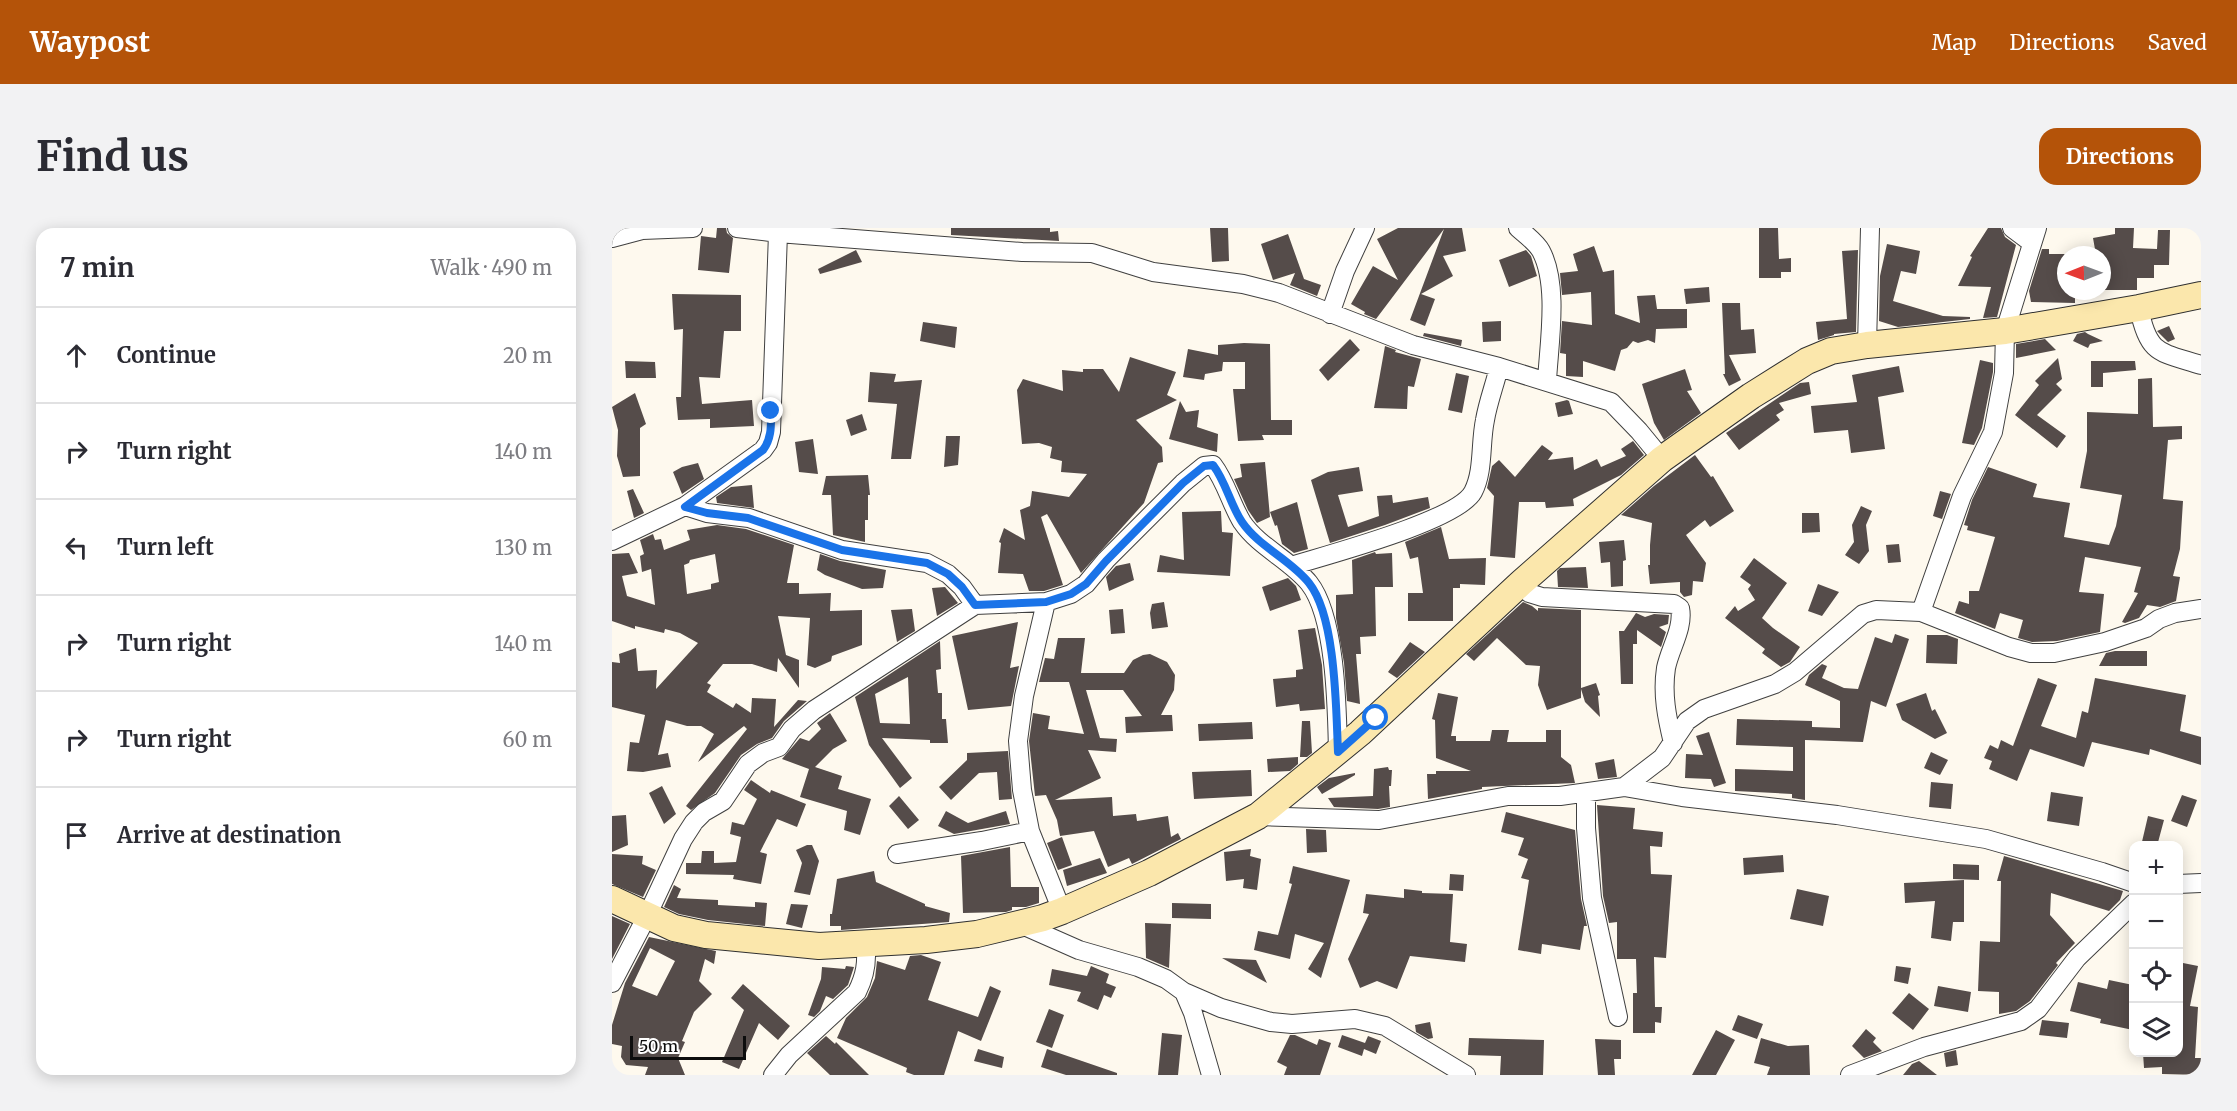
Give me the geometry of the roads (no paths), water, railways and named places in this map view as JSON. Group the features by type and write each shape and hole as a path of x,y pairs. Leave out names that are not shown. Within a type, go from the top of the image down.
{"street":[{"path":"612,238 642,229 693,228"},
{"path":"737,228 778,233 889,234 1022,252 1092,253 1153,272 1243,284 1279,293 1413,345 1500,367 1611,402 1640,431 1662,459"},
{"path":"1330,314 1345,271 1365,228"},
{"path":"1518,228 1540,250 1548,269 1550,330 1547,381"},
{"path":"1866,345 1870,228"},
{"path":"1921,612 1962,496 1994,432 2004,373 2005,331 2035,236 2012,228"},
{"path":"612,541 685,507 763,450 768,443 771,432 778,233"},
{"path":"612,899 674,928 706,936 819,946 977,934 1062,911 1149,873 1258,816 1338,752 1521,583 1662,459 1751,396 1807,361 1831,351 1866,345 2005,331 2201,295"},
{"path":"2139,308 2148,340 2155,349 2201,365"},
{"path":"1291,566 1415,526 1460,504 1472,494 1480,468 1485,418 1500,367"},
{"path":"612,983 683,839 704,812 723,801 748,764 763,753 779,747 792,729 814,710 975,605 1046,602 1071,594 1086,584 1183,483 1204,466 1213,465 1219,473 1243,523 1310,584 1317,596 1329,634 1334,669 1338,752"},
{"path":"685,507 707,513 748,518 842,550 927,563 948,574 962,587 975,605"},
{"path":"1521,583 1529,593 1542,597 1674,604 1680,608 1682,617 1666,667 1666,716 1673,743"},
{"path":"1046,602 1024,696 1018,741 1022,790 1030,831 1062,911"},
{"path":"1624,787 1662,758 1687,721 1704,709 1775,684 1795,672 1863,614 1876,610 1921,612 2009,647 2031,653 2054,653 2105,642 2146,628 2159,618 2201,609"},
{"path":"1258,816 1379,820 1508,796 1560,796 1624,787 1682,797 1838,815 1986,838 2129,882"},
{"path":"1586,793 1586,828 1592,898 1618,1017"},
{"path":"897,854 1030,831"},
{"path":"2183,884 2201,883"},
{"path":"1850,1075 1924,1047 2021,1021 2037,1009 2077,958 2129,907"},
{"path":"1020,924 1079,950 1138,967 1166,979 1184,992 1221,1008 1271,1022 1292,1024 1355,1019 1385,1026 1466,1075"},
{"path":"773,1075 789,1055 857,992 864,979 866,944"},
{"path":"1184,992 1194,1013 1211,1075"}]}
